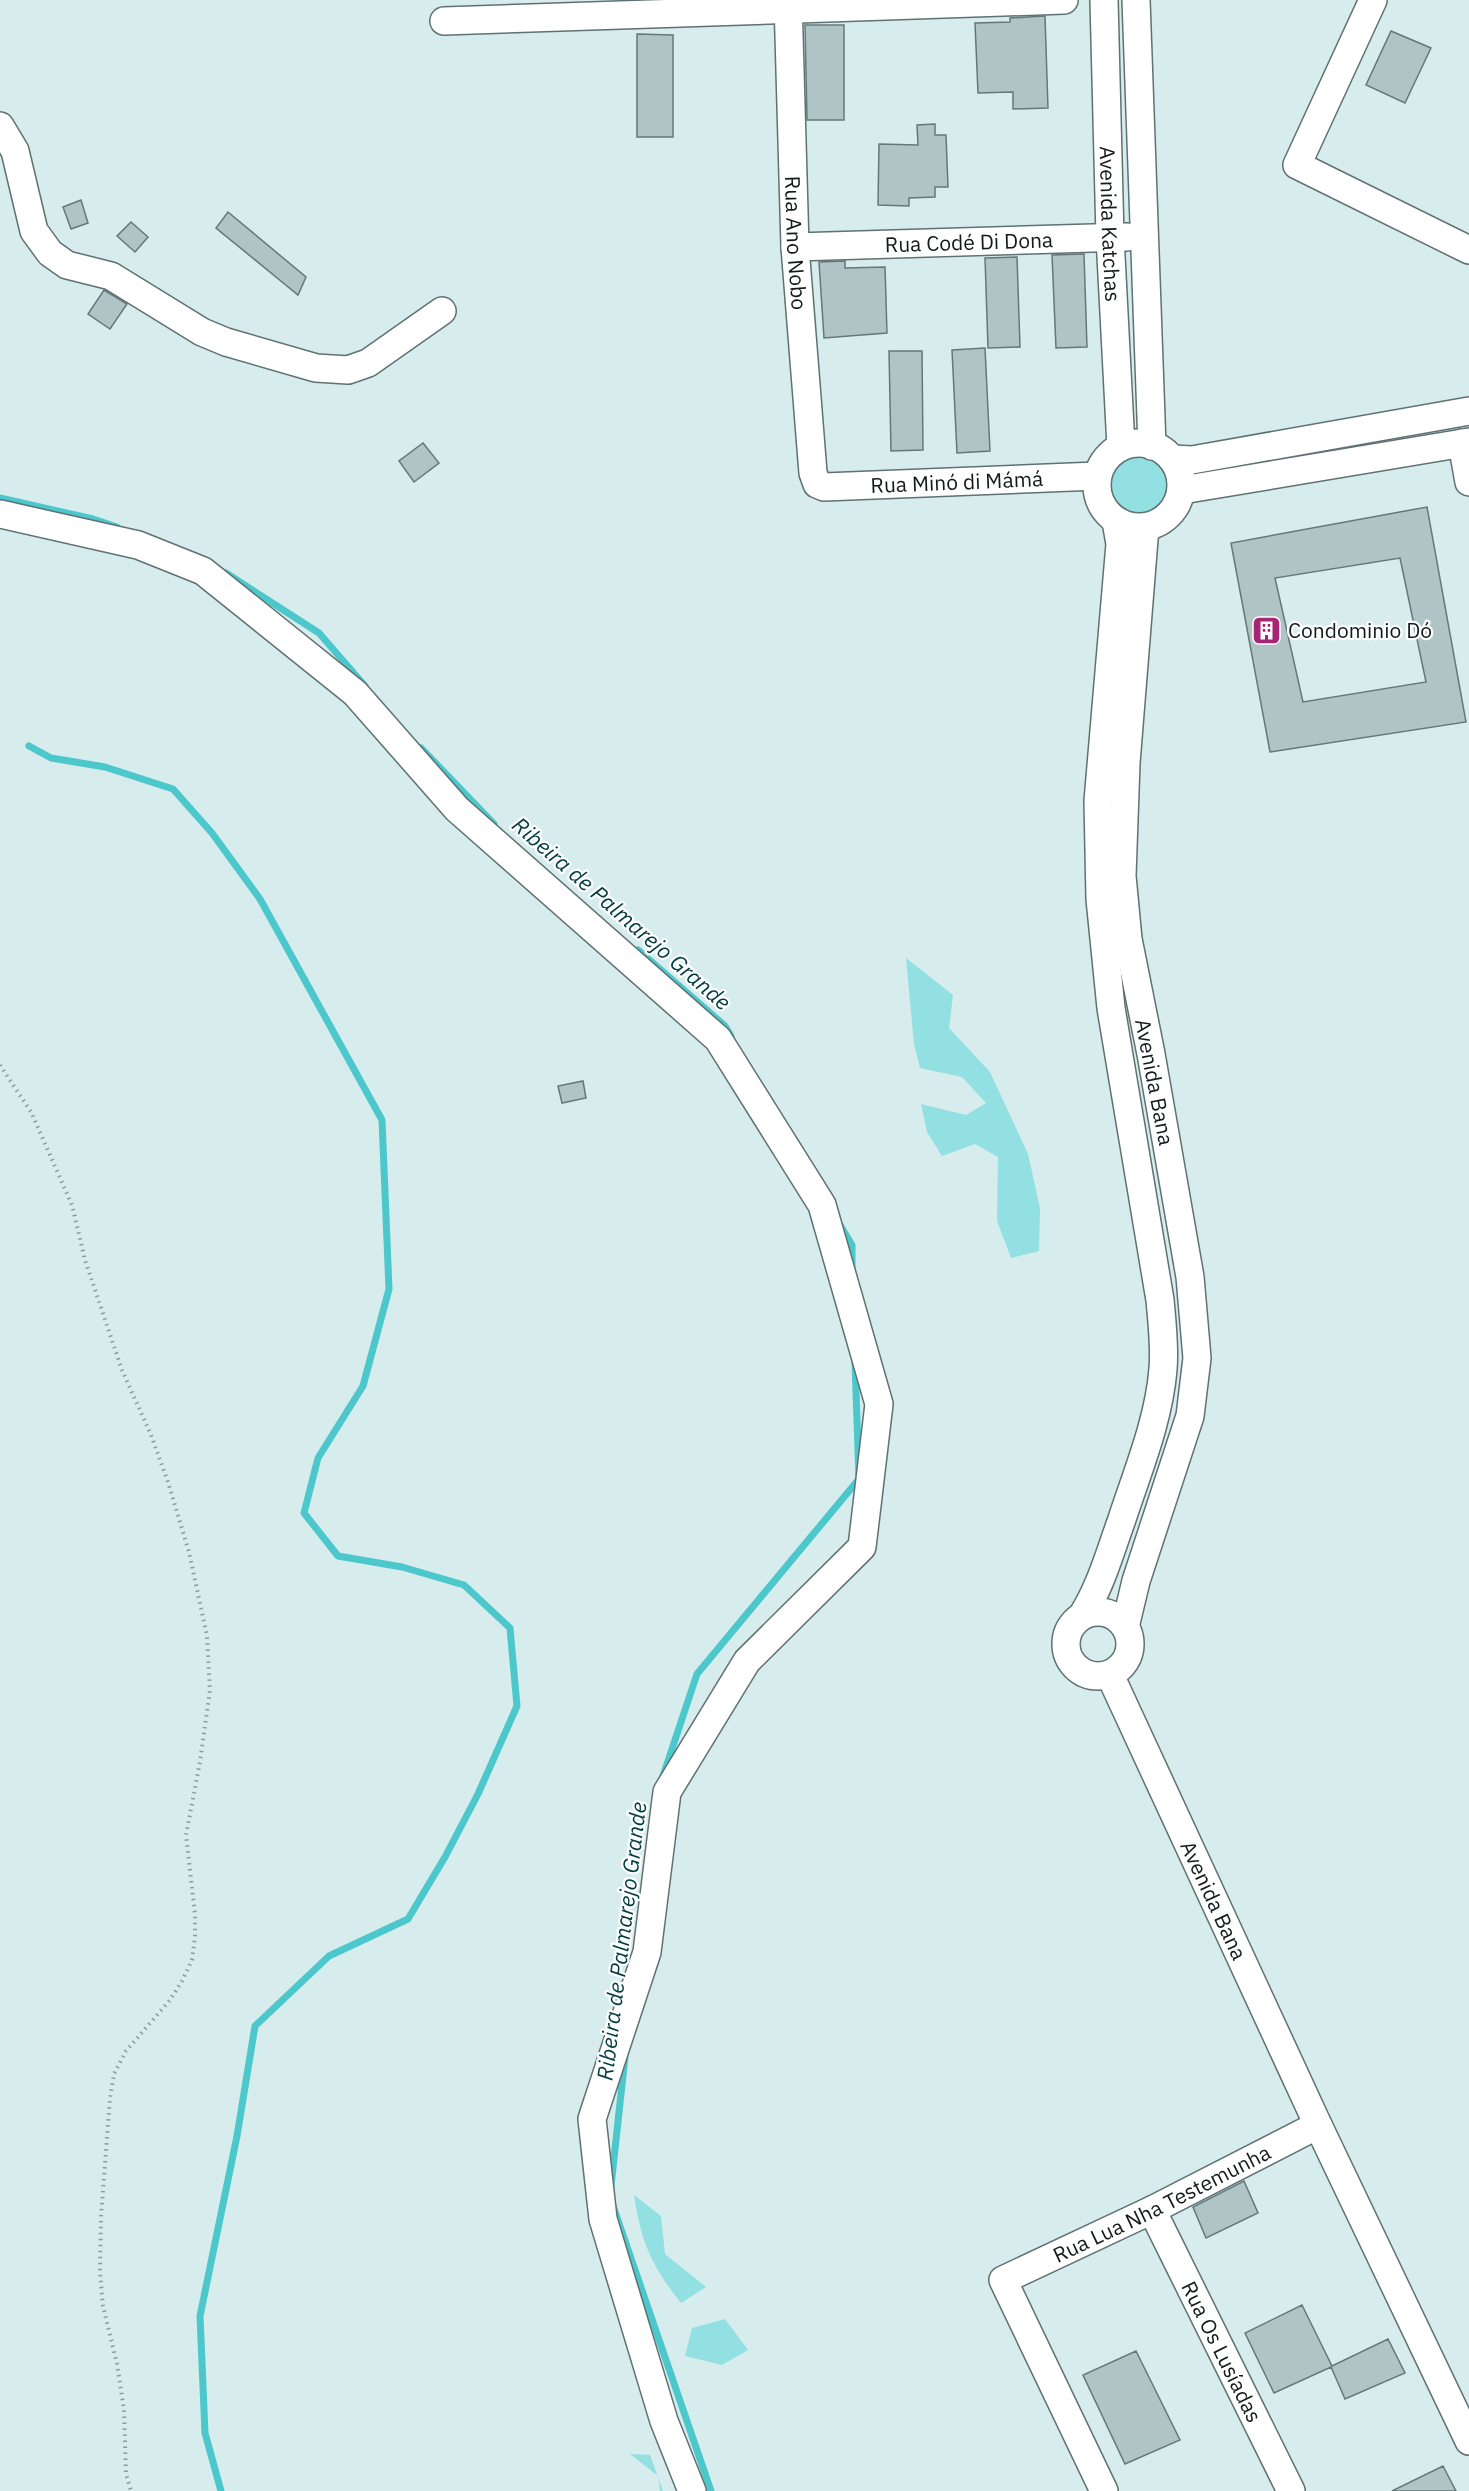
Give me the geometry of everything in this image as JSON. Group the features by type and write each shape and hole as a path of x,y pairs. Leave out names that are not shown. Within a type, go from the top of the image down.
{"street":[{"path":"444,21 788,5 1064,0"},
{"name":"Avenida Katchas","path":"1104,0 1110,237 1121,447"},
{"name":"Avenida Katchas","path":"1136,0 1144,237 1162,452"},
{"path":"1373,0 1297,165 1469,250"},
{"name":"Rua Ano Nobo","path":"788,5 795,247 813,473 817,484"},
{"path":"0,126 15,151 34,231 50,253 67,265 111,276 202,332 226,342 316,368 348,370 368,363 442,311"},
{"name":"Rua Codé Di Dona","path":"795,247 1144,237"},
{"path":"1162,452 1178,470 1182,490 1179,501 1172,512 1160,522 1145,527 1130,527 1116,521 1101,505 1097,494 1097,476 1104,461 1121,447 1131,444 1162,452 1192,460 1469,411"},
{"path":"1182,490 1466,443 1469,482"},
{"name":"Rua Minó di Mámá","path":"817,484 824,487 1097,476"},
{"path":"0,514 138,545 202,571 355,693 457,809 718,1039 822,1205 879,1404 862,1547 747,1661 667,1792 647,1952 592,2119 603,2219 664,2421 692,2491"},
{"name":"Avenida Bana","path":"1082,1616 1096,1594 1135,1479 1154,1418 1163,1368 1160,1300 1112,1008 1100,899 1098,801 1120,544 1116,521"},
{"name":"Avenida Bana","path":"1125,1627 1136,1581 1187,1425 1195,1386 1197,1358 1190,1277 1151,1054 1128,939 1122,876 1126,763 1145,527"},
{"path":"1094,1612 1106,1613 1117,1618 1125,1627 1130,1637 1130,1649 1126,1660 1110,1675 1090,1676 1081,1672 1068,1658 1065,1639 1069,1629 1082,1616 1094,1612"},
{"name":"Avenida Bana","path":"1110,1675 1318,2125 1469,2441"},
{"name":"Rua Lua Nha Testemunha","path":"1104,2491 1003,2280 1152,2210 1318,2125"},
{"name":"Rua Os Lusíadas","path":"1152,2210 1291,2491"}],"path":[{"path":"0,1065 31,1112 72,1205 85,1260 118,1359 168,1482 189,1552 207,1636 210,1690 200,1762 186,1835 195,1914 192,1960 170,2000 126,2050 114,2074 110,2098 101,2217 100,2272 103,2306 117,2364 124,2410 126,2474 131,2491"}],"shaded area":[{"path":"1138,454 1156,460 1164,468 1170,486 1164,504 1156,512 1138,518 1120,512 1112,504 1106,486 1112,468 1120,460"},
{"path":"906,958 953,995 949,1028 990,1072 1028,1154 1040,1208 1039,1251 1011,1258 997,1221 998,1157 975,1144 942,1156 927,1132 921,1104 966,1115 986,1103 962,1077 920,1068 914,1044"},
{"path":"634,2195 661,2216 665,2254 706,2287 681,2303 662,2277 649,2252 640,2226"},
{"path":"725,2319 748,2350 722,2365 685,2356 692,2328"},
{"path":"630,2454 650,2455 657,2476"}],"building":[{"path":"1045,16 1048,108 1013,109 1013,92 978,93 975,23 1010,22 1010,18"},
{"path":"805,25 844,25 844,120 807,120"},
{"path":"1391,31 1431,48 1405,103 1366,85"},
{"path":"637,34 673,35 673,137 637,137"},
{"path":"935,124 935,135 946,135 948,187 935,187 935,197 909,198 909,206 878,205 879,144 918,145 917,125"},
{"path":"81,200 88,223 71,229 63,207"},
{"path":"228,212 306,277 298,295 216,228"},
{"path":"131,222 148,237 135,252 117,236"},
{"path":"1084,254 1087,347 1056,348 1052,255"},
{"path":"1017,257 1020,347 988,348 985,258"},
{"path":"845,261 845,268 885,267 887,333 824,338 819,262"},
{"path":"104,290 127,304 110,329 88,314"},
{"path":"985,348 990,451 957,453 952,350"},
{"path":"889,351 922,351 923,450 891,451"},
{"path":"423,443 439,463 414,482 399,461"},
{"name":"Condominio Dó","path":"1427,507 1466,722 1270,752 1231,543","holes":["1400,558 1426,682 1303,702 1275,578"]},
{"path":"583,1081 586,1098 562,1103 558,1086"},
{"path":"1244,2181 1258,2213 1206,2238 1193,2207"},
{"path":"1302,2305 1332,2366 1388,2339 1405,2373 1345,2399 1331,2367 1274,2393 1245,2333"},
{"path":"1136,2351 1180,2440 1125,2464 1083,2375"},
{"path":"1443,2466 1456,2491 1392,2491"}],"waterway":[{"name":"Ribeira de Palmarejo Grande","path":"0,498 93,519 117,527"},
{"name":"Ribeira de Palmarejo Grande","path":"226,573 319,633 365,686"},
{"path":"29,746 51,758 105,767 173,789 212,833 260,899 382,1120 389,1289 363,1386 318,1458 304,1513 338,1556 402,1567 464,1585 510,1628 517,1706 478,1794 445,1857 408,1919 329,1956 255,2026 237,2136 200,2316 205,2433 221,2491"},
{"name":"Ribeira de Palmarejo Grande","path":"421,748 494,824"},
{"name":"Ribeira de Palmarejo Grande","path":"638,950 725,1026 731,1036"},
{"name":"Ribeira de Palmarejo Grande","path":"840,1225 852,1245 852,1267"},
{"name":"Ribeira de Palmarejo Grande","path":"663,1776 697,1674 859,1479 855,1362"},
{"name":"Ribeira de Palmarejo Grande","path":"611,2186 625,2057"},
{"name":"Ribeira de Palmarejo Grande","path":"613,2206 711,2491"}],"place":[{"name":"Condominio Dó","path":"1267,630"}]}
